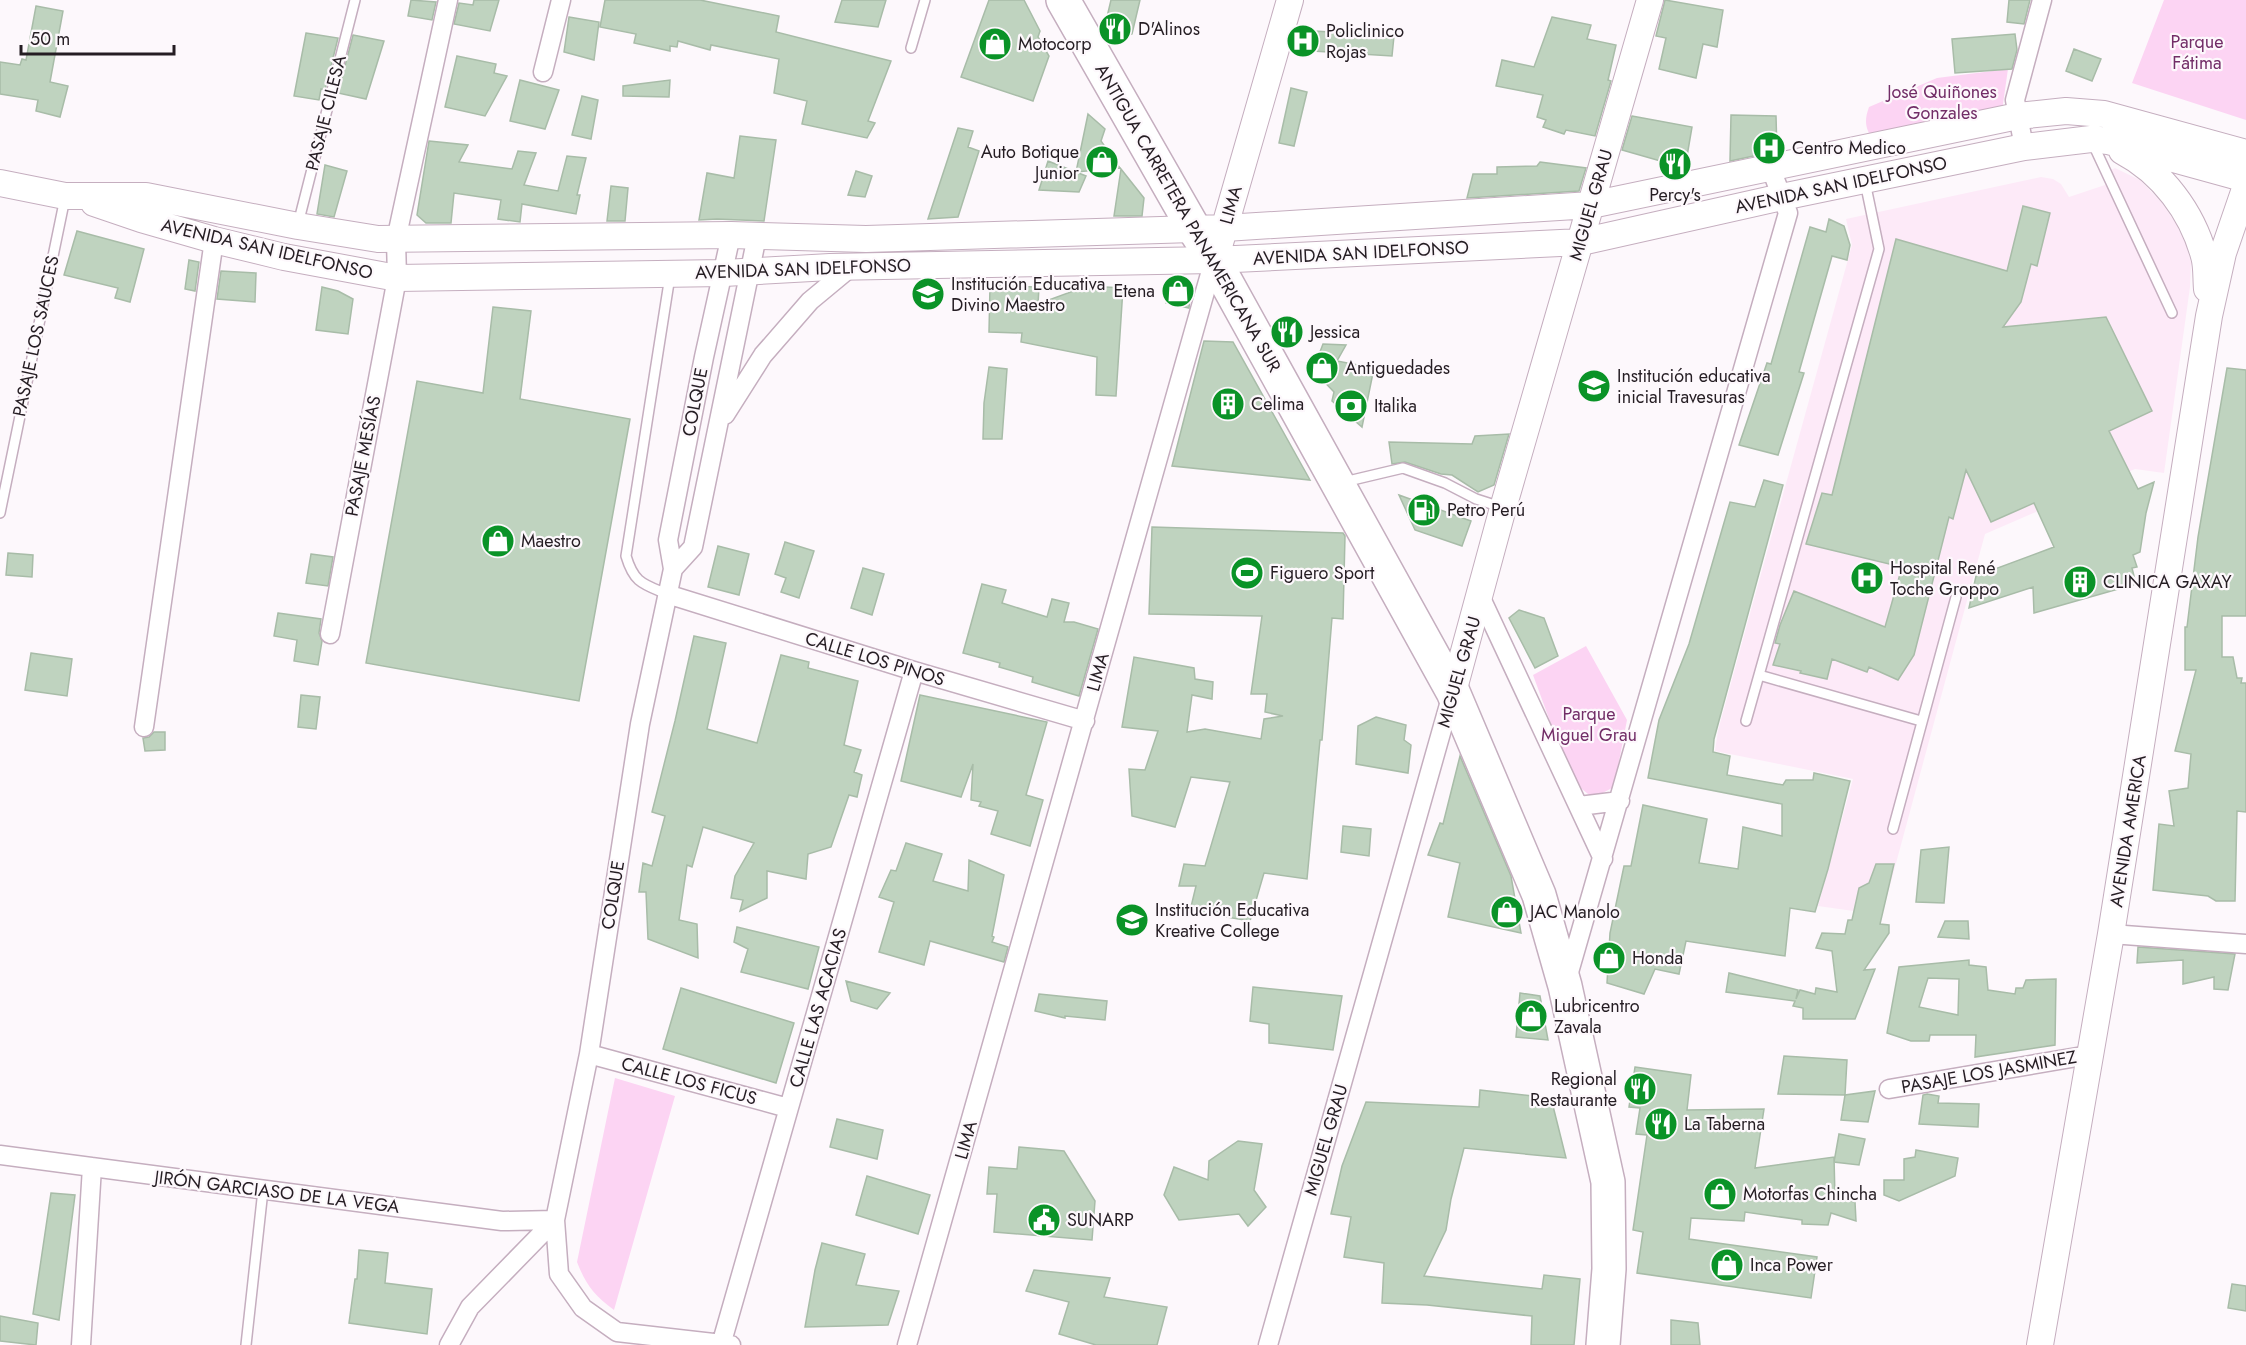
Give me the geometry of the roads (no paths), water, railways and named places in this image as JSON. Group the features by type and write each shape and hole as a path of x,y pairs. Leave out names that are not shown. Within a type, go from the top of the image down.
{"highway":[{"name":"ANTIGUA CARRETERA PANAMERICANA SUR","path":"1063,0 1209,228 1214,260 1453,692 1539,896 1565,986 1608,1182 1609,1269 1603,1345"}],"street":[{"name":"PASAJE MESÍAS","path":"330,634 397,278 396,240 448,0"},
{"path":"543,72 561,0"},
{"name":"LIMA","path":"1209,228 1290,0"},
{"name":"MIGUEL GRAU","path":"1268,1345 1503,508 1650,0"},
{"path":"2024,147 2015,100 2042,0"},
{"name":"AVENIDA SAN IDELFONSO","path":"70,196 146,196 298,226 396,240 731,235 867,239 1209,228 1591,206 2018,116 2066,111 2104,114 2246,153"},
{"name":"AVENIDA SAN IDELFONSO","path":"0,183 70,196 214,240 284,257 397,278 724,273 851,267 1214,260 1581,242 1782,197 2024,147 2096,140 2246,179"},
{"path":"2096,140 2137,159 2169,188 2189,219 2204,257 2209,316"},
{"path":"1565,986 1788,213 1771,169"},
{"path":"2209,316 2223,253 2246,186"},
{"name":"COLQUE","path":"725,1345 617,1332 583,1308 559,1274 555,1220 589,1054 640,724 673,569 668,540 731,235"},
{"name":"COLQUE","path":"673,569 693,547 757,236"},
{"path":"144,727 214,240"},
{"name":"LIMA","path":"907,1345 1214,260"},
{"name":"COLQUE","path":"719,424 763,355 810,302 851,267"},
{"name":"AVENIDA AMERICA","path":"2040,1345 2111,934 2209,316"},
{"name":"CALLE LOS PINOS","path":"667,594 914,671 1085,721"},
{"path":"1480,596 1603,859"},
{"name":"CALLE LAS ACACIAS","path":"725,1345 788,1108 824,992 914,671"},
{"path":"1579,806 1620,801"},
{"path":"2111,934 2246,944"},
{"name":"CALLE LOS FICUS","path":"589,1054 788,1108"},
{"name":"PASAJE LOS JASMINEZ","path":"1888,1089 2089,1055"},
{"name":"JIRÓN GARCIASO DE LA VEGA","path":"0,1155 502,1221 555,1220"},
{"path":"81,1345 92,1167"},
{"path":"449,1345 470,1307 555,1220"}],"lane":[{"name":"PASAJE CILESA","path":"298,226 355,0"},
{"path":"911,48 925,0"},
{"path":"2096,140 2172,313"},
{"path":"1746,721 1879,249 1865,180"},
{"name":"PASAJE LOS SAUCES","path":"0,513 70,196"},
{"path":"667,594 639,582 631,572 626,556 670,273"},
{"path":"1338,484 1403,468 1503,508"},
{"path":"1893,829 1956,597"},
{"path":"1759,675 1922,721"},
{"path":"246,1345 264,1190"}],"place":[{"name":"D'Alinos","path":"1115,29"},
{"name":"Policlinico Rojas","path":"1303,41"},
{"name":"Motocorp","path":"995,44"},
{"name":"Centro Medico","path":"1769,148"},
{"name":"Auto Botique Junior","path":"1102,162"},
{"name":"Percy's","path":"1675,164"},
{"name":"Etena","path":"1178,291"},
{"name":"Institución Educativa Divino Maestro","path":"928,294"},
{"name":"Jessica","path":"1287,332"},
{"name":"Antiguedades","path":"1322,368"},
{"name":"Institución educativa inicial Travesuras","path":"1594,386"},
{"name":"Celima","path":"1228,404"},
{"name":"Italika","path":"1351,406"},
{"name":"Petro Perú","path":"1424,510"},
{"name":"Maestro","path":"498,541"},
{"name":"Figuero Sport","path":"1247,573"},
{"name":"Hospital René Toche Groppo","path":"1867,578"},
{"name":"CLINICA GAXAY","path":"2080,582"},
{"name":"JAC Manolo","path":"1507,912"},
{"name":"Institución Educativa Kreative College","path":"1132,920"},
{"name":"Honda","path":"1609,958"},
{"name":"Lubricentro Zavala","path":"1531,1016"},
{"name":"Regional Restaurante","path":"1640,1089"},
{"name":"La Taberna","path":"1661,1124"},
{"name":"Motorfas Chincha","path":"1720,1194"},
{"name":"SUNARP","path":"1044,1220"},
{"name":"Inca Power","path":"1727,1265"}],"park label":[{"name":"Parque Fátima","path":"2197,52"},
{"name":"José Quiñones Gonzales","path":"1942,102"},
{"name":"Parque Miguel Grau","path":"1589,724"}]}
